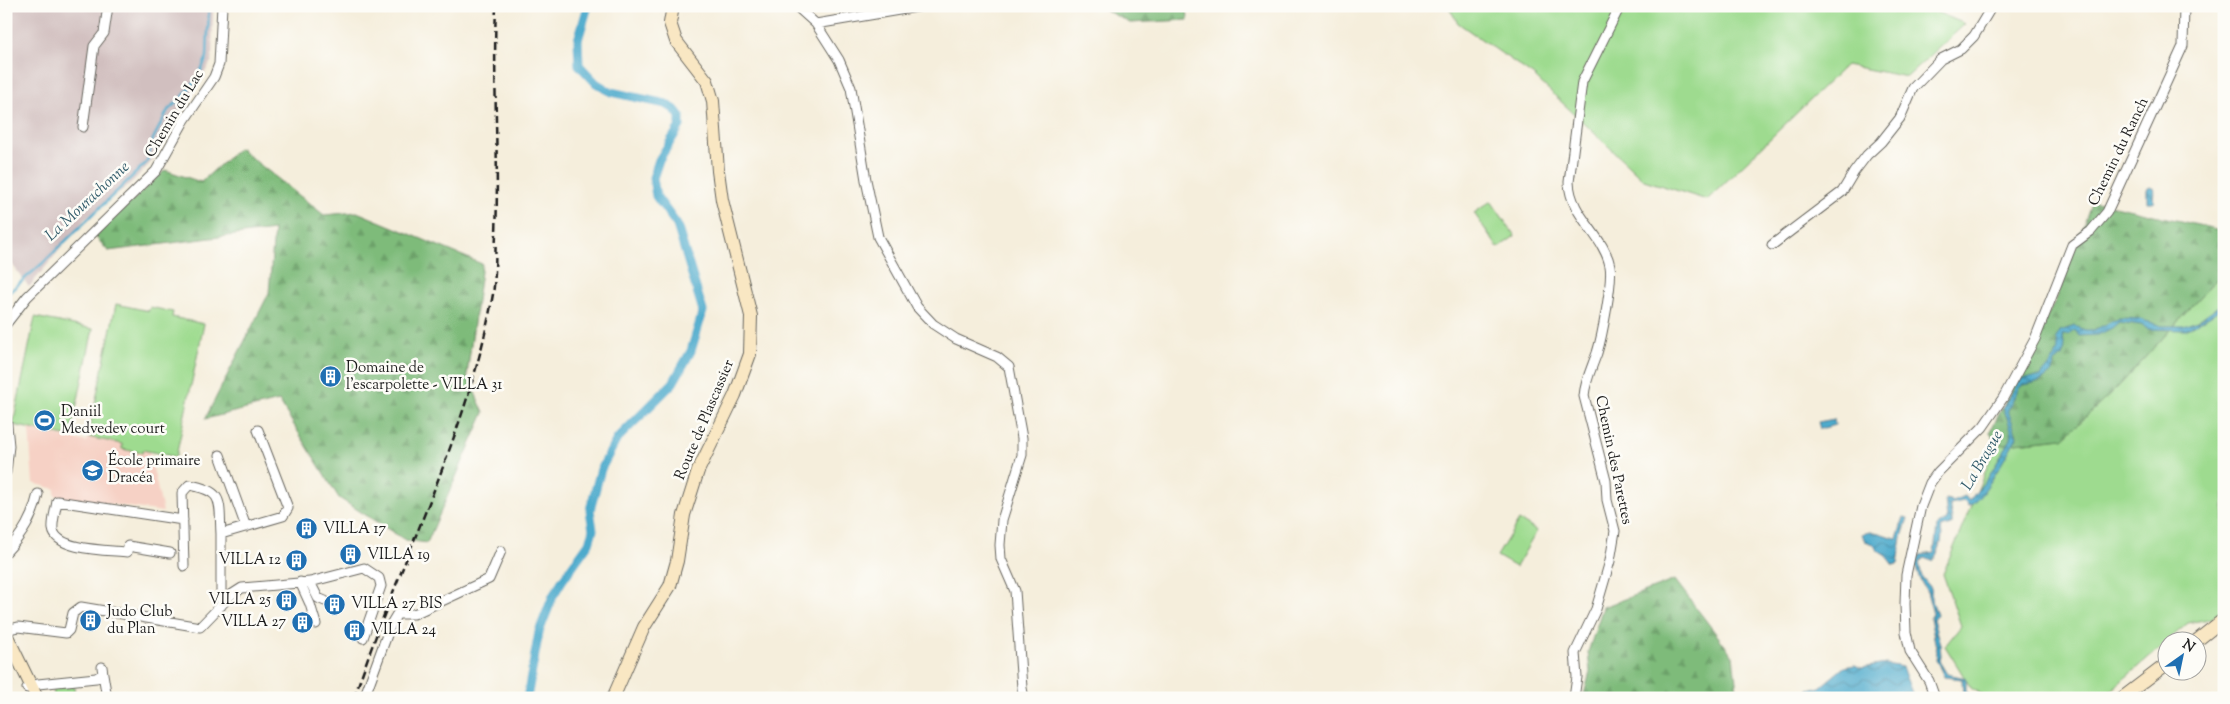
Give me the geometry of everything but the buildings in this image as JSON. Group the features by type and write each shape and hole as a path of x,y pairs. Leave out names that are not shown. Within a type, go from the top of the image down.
{"street":[{"path":"83,127 94,46 104,33 108,6"},
{"name":"Chemin du Lac","path":"6,324 27,298 156,171 184,121 214,77 219,64 222,6"},
{"name":"Route de Plascassier","path":"613,698 644,627 670,586 677,561 684,515 698,471 735,395 750,354 751,316 722,200 712,101 707,81 676,41 670,23 673,6"},
{"path":"796,6 816,24 839,60 851,88 866,180 878,236 895,270 917,307 933,324 956,339 997,357 1009,367 1022,438 1022,455 1002,520 1000,545 1001,559 1016,591 1024,698"},
{"path":"816,24 922,6"},
{"name":"Chemin des Parettes","path":"1574,698 1577,677 1575,653 1596,609 1610,561 1615,531 1607,500 1606,481 1584,396 1584,388 1598,350 1609,298 1610,268 1607,257 1574,206 1569,182 1582,82 1620,6"},
{"path":"1772,245 1842,192 1867,155 1882,142 1900,118 1913,88 1941,59 1961,49 1974,36 1992,6"},
{"name":"Chemin du Ranch","path":"1935,698 1929,681 1910,651 1906,632 1906,575 1921,506 1930,483 1938,472 1983,427 2003,398 2035,339 2072,245 2091,231 2107,212 2183,46 2184,6"},
{"path":"6,415 9,446 6,472"},
{"path":"221,534 283,516 288,508 258,430"},
{"path":"220,455 246,527"},
{"path":"184,566 182,493 189,485 206,488 215,492 219,503 221,606"},
{"path":"6,552 23,534 35,508 38,494"},
{"path":"170,552 128,546 127,552 66,544 56,538 53,528 57,501 183,520"},
{"path":"364,698 391,624 397,614 414,614 489,579 501,552"},
{"path":"6,630 18,627 66,633 71,626 73,613 81,607 200,627 231,595 242,588 305,582 364,568 379,578 381,586 362,638"},
{"path":"305,582 318,598 325,602"},
{"path":"305,582 316,624"},
{"path":"2208,632 2224,619"},
{"path":"6,634 32,693"},
{"path":"6,646 32,693"},
{"path":"32,693 38,684 96,678 102,671 107,698"},
{"path":"2122,698 2158,671"}],"shaded area":[{"path":"6,6 213,6 212,60 154,159 132,182 85,219 29,287 6,256"},
{"name":"École primaire Dracéa","path":"29,429 87,442 88,437 123,444 122,449 142,453 143,450 149,451 163,512 55,496 55,489 33,483"}],"green space":[{"path":"1098,6 1187,6 1188,20 1130,23"},
{"path":"1448,6 1922,6 1965,24 1907,77 1846,65 1707,200 1644,180 1534,76 1458,23"},
{"path":"239,148 324,215 357,212 482,264 467,375 484,413 427,543 405,540 339,498 279,401 205,419 269,293 274,230 108,251 95,236 165,170 201,182"},
{"path":"1491,201 1515,236 1498,248 1474,213"},
{"path":"2092,201 2220,230 2224,241 2224,271 2117,388 2063,438 1996,445 1990,432 2058,295"},
{"path":"2224,271 2224,616 2188,623 2178,632 2158,632 2158,649 2102,698 1988,698 1971,688 1945,646 1961,626 1943,574 1996,445 2063,438 2117,388"},
{"path":"116,304 149,311 150,307 173,312 172,317 204,324 176,457 143,450 142,453 122,449 122,444 88,437"},
{"path":"35,317 93,329 70,437 13,425"},
{"path":"1519,520 1537,531 1516,567 1497,556"},
{"path":"1675,580 1733,656 1737,690 1746,698 1583,698 1590,672 1588,652 1603,607"},
{"path":"74,686 75,698 54,698 53,687"}],"water":[{"path":"2150,187 2154,189 2153,202 2147,202 2147,189"},
{"path":"2224,302 2224,307 2186,330 2148,329 2141,325 2119,322 2098,335 2079,336 2075,330 2069,335 2062,335 2065,348 2062,357 2055,363 2053,372 2040,382 2023,385 2019,388 2008,410 2017,436 2016,439 1986,488 1973,503 1968,506 1964,501 1950,504 1952,525 1940,528 1942,540 1937,554 1932,561 1924,558 1919,562 1922,577 1931,588 1931,598 1937,614 1933,620 1940,644 1941,656 1939,661 1947,674 1966,678 1966,692 1976,698 1963,696 1962,679 1944,677 1936,659 1937,652 1930,618 1933,614 1927,592 1920,580 1914,561 1920,555 1934,553 1937,526 1947,520 1945,499 1953,501 1965,496 1969,501 1989,476 2011,439 2012,432 2003,407 2021,378 2040,377 2054,359 2058,349 2056,338 2060,331 2075,326 2085,330 2094,330 2119,318 2139,319 2162,326 2183,326 2197,321"},
{"path":"1834,419 1835,425 1820,429 1818,422"},
{"path":"1904,517 1908,518 1902,537 1898,564 1893,565 1886,556 1878,551 1874,544 1865,541 1862,535 1875,532 1897,538"},
{"path":"1886,664 1902,667 1914,698 1804,698 1809,690 1820,687 1844,667 1855,665 1861,668"}],"waterway":[{"name":"La Mourachonne","path":"6,295 44,262 147,162 153,139 168,110 182,98 198,77 207,57 209,6"},
{"path":"527,698 539,632 553,596 589,543 593,530 590,510 601,469 617,439 673,383 691,351 703,311 677,225 656,196 653,178 659,160 680,126 680,116 666,104 611,92 596,83 579,65 578,40 588,6"}],"railway":[{"path":"354,698 450,448 482,346 493,294 497,205 496,6"}],"place":[{"name":"Domaine de l'escarpolette - VILLA 31","path":"330,377"},
{"name":"Daniil Medvedev court","path":"45,421"},
{"name":"École primaire Dracéa","path":"92,470"},
{"name":"VILLA 17","path":"307,529"},
{"name":"VILLA 19","path":"351,555"},
{"name":"VILLA 12","path":"297,560"},
{"name":"VILLA 25","path":"287,600"},
{"name":"VILLA 27 BIS","path":"335,604"},
{"name":"Judo Club du Plan","path":"91,621"},
{"name":"VILLA 27","path":"302,622"},
{"name":"VILLA 24","path":"355,630"}],"water label":[{"name":"La Brague","path":"1983,461"}]}
